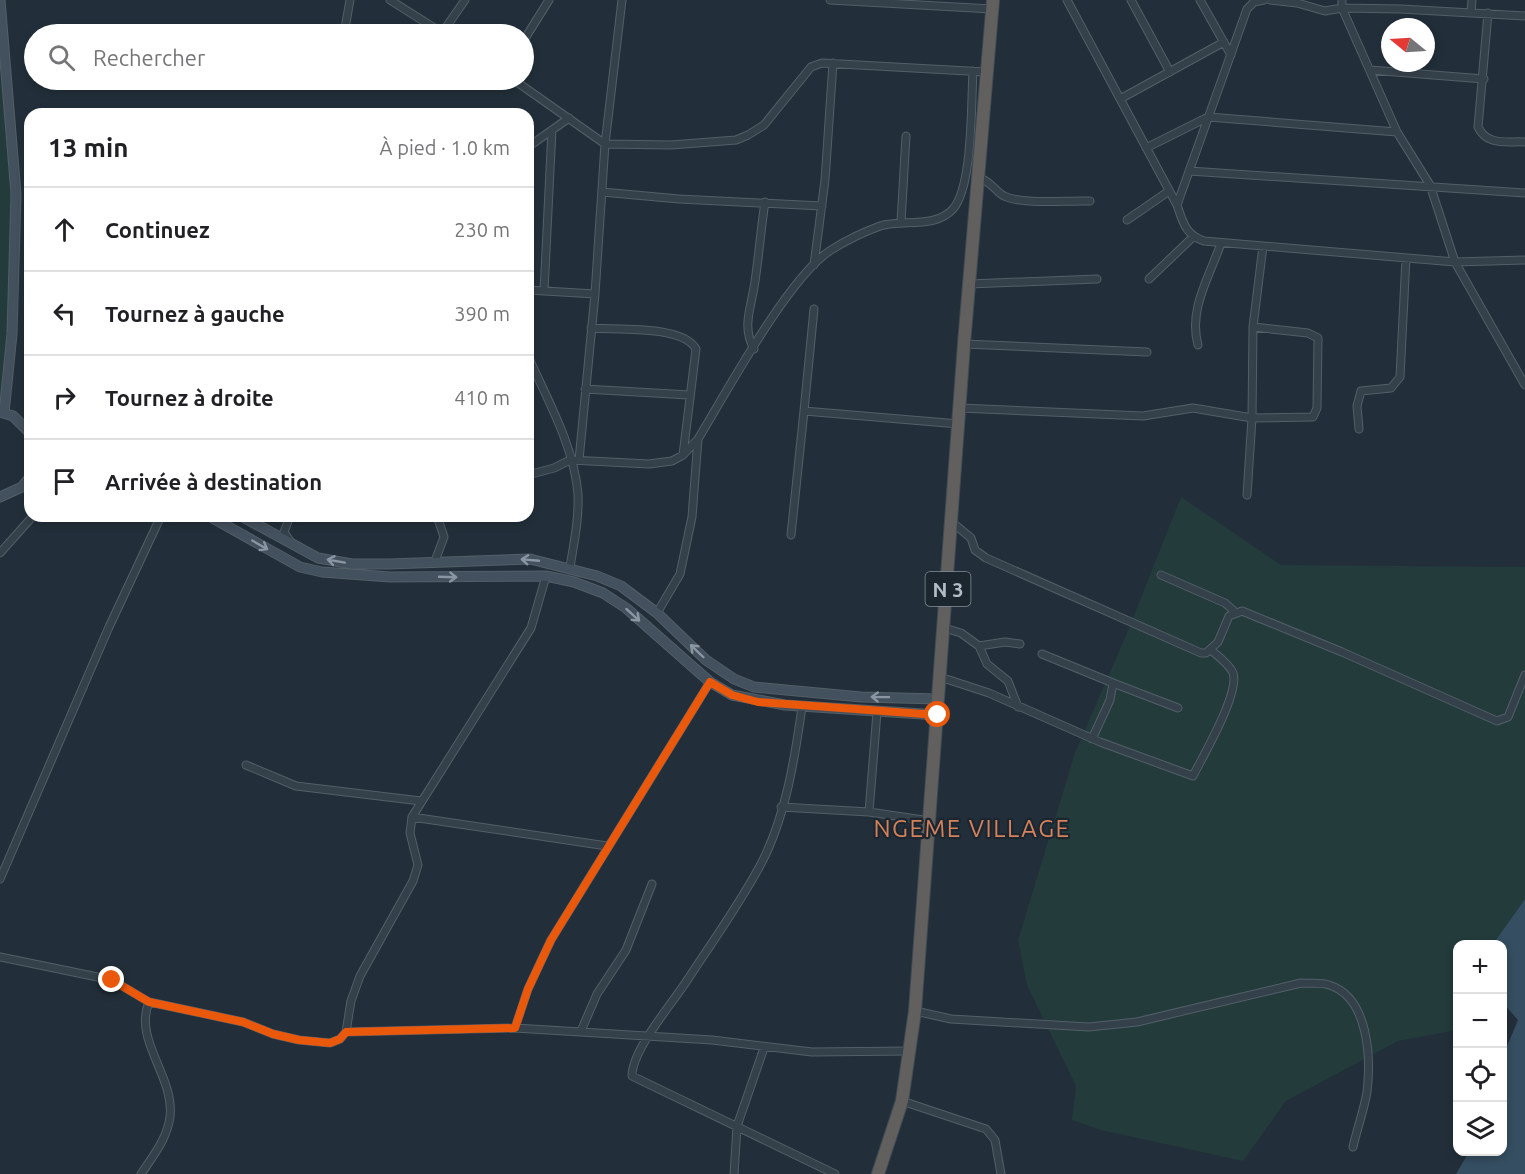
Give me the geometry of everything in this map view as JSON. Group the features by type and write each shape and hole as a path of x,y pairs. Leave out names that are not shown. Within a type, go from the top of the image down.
{"highway":[{"name":"N 3","path":"878,1174 902,1101 915,1011 953,523 964,344 993,4"}],"main road":[{"path":"0,0 16,194 12,322 2,412 13,416 24,426"},
{"path":"0,497 24,484"},
{"path":"220,522 300,567 322,572 390,578 546,576 574,582 603,593 626,608 710,682 732,695 758,702 938,715"},
{"path":"251,522 318,558 352,564 530,559 570,567 621,586 657,613 706,660 734,679 754,687 840,696 939,699"}],"street":[{"path":"346,24 350,0"},
{"path":"449,24 465,0"},
{"path":"534,24 549,0"},
{"path":"579,460 595,294 605,144 622,0"},
{"path":"830,0 993,4"},
{"path":"1067,0 1177,205 1186,230 1193,237 1221,243 1455,262 1525,260"},
{"path":"1131,0 1170,72"},
{"path":"1200,0 1231,55"},
{"path":"1177,205 1247,9 1254,1 1264,0"},
{"path":"1270,0 1297,3 1325,11 1342,4 1525,16"},
{"path":"1401,9 1402,0"},
{"path":"1470,14 1472,0"},
{"path":"393,1 428,24"},
{"path":"1342,4 1397,132 1430,185 1455,262 1525,385"},
{"path":"1488,13 1478,127 1483,137 1491,141 1525,142"},
{"path":"1120,99 1224,42"},
{"path":"528,90 605,144 671,145 736,140 764,125 811,67 822,63 986,72"},
{"path":"814,265 822,206 833,63"},
{"path":"1370,70 1484,79"},
{"path":"534,473 554,468 570,460 649,464 672,460 683,454 698,439 795,287 829,251 879,226 937,220 947,214 958,201 966,182 973,71"},
{"path":"1146,148 1208,117 1397,132"},
{"path":"534,143 569,118"},
{"path":"544,291 552,130"},
{"path":"901,222 906,136"},
{"path":"1189,171 1525,193"},
{"path":"978,177 992,183 1003,195 1015,200 1090,201"},
{"path":"1127,220 1169,191"},
{"path":"602,192 679,199 822,206"},
{"path":"754,349 749,340 747,320 755,281 765,202"},
{"path":"1149,279 1193,237"},
{"path":"1198,345 1194,330 1197,303 1221,243"},
{"path":"1247,495 1252,418 1253,327 1263,246"},
{"path":"1359,429 1357,406 1360,391 1391,388 1400,376 1406,258"},
{"path":"969,284 1097,279"},
{"path":"534,290 595,294"},
{"path":"791,535 814,309"},
{"path":"960,408 1143,416 1201,409 1252,418 1314,417 1317,408 1318,338 1308,333 1253,327"},
{"path":"591,328 674,333 692,342 696,349 683,454"},
{"path":"964,344 1147,352"},
{"path":"534,369 565,438 578,493 577,527 570,567"},
{"path":"585,389 689,395"},
{"path":"804,411 959,424"},
{"path":"657,613 680,574 692,517 698,439"},
{"path":"0,553 28,522"},
{"path":"0,879 109,627 158,522"},
{"path":"288,522 284,532 292,546"},
{"path":"435,561 444,537 439,522"},
{"path":"953,523 971,538 975,550 986,558 1202,653 1211,650 1218,642 1229,616 1242,611 1332,648 1497,722 1508,717 1525,675"},
{"path":"1161,575 1190,585 1225,603 1235,612"},
{"path":"0,957 112,980 149,1002 243,1022 273,1034 299,1040 330,1043 340,1039 346,1032 351,1001 360,976 413,881 418,865 410,832 412,817 531,628 546,576"},
{"path":"945,628 962,633 979,646 987,664 1008,681 1018,706"},
{"path":"979,646 1005,642 1020,644"},
{"path":"940,677 989,693 1092,739 1193,776 1227,705 1234,683 1233,672 1211,650"},
{"path":"1042,654 1178,708"},
{"path":"515,1028 528,989 551,940 710,682"},
{"path":"1092,739 1110,700 1113,683"},
{"path":"802,706 795,754 781,807 763,859 740,901 649,1037 632,1067 632,1076 835,1174"},
{"path":"869,812 877,711"},
{"path":"246,765 296,786 421,801"},
{"path":"781,807 869,812 930,821"},
{"path":"412,817 607,846"},
{"path":"580,1031 597,994 626,950 652,884"},
{"path":"915,1011 951,1019 1089,1027 1137,1022 1301,983 1329,985 1348,996 1359,1016 1368,1050 1367,1092 1353,1147"},
{"path":"141,1174 162,1143 170,1117 168,1088 144,1020 149,1002"},
{"path":"346,1032 515,1028 712,1040 812,1052 910,1051"},
{"path":"734,1174 736,1126 764,1048"},
{"path":"902,1101 986,1129 995,1140 1001,1174"}],"green space":[{"path":"0,71 16,242 13,335 0,405"},
{"path":"1181,497 1281,565 1525,567 1525,899 1496,940 1453,940 1453,1031 1398,1041 1286,1101 1243,1161 1101,1130 1072,1120 1076,1086 1027,985 1018,940 1075,753 1127,633"}],"water":[{"path":"1525,899 1525,1174 1456,1174 1467,1156 1507,1156 1507,1046 1518,1020 1507,1008 1507,940 1496,940"}],"district":[{"name":"NGEME VILLAGE","path":"972,828"}],"route":[{"path":"112,980 126,986 149,1002 243,1022 273,1034 299,1040 330,1043 340,1039 346,1032 515,1028 528,989 551,940 710,682 732,695 758,702 825,709 938,715"}]}
